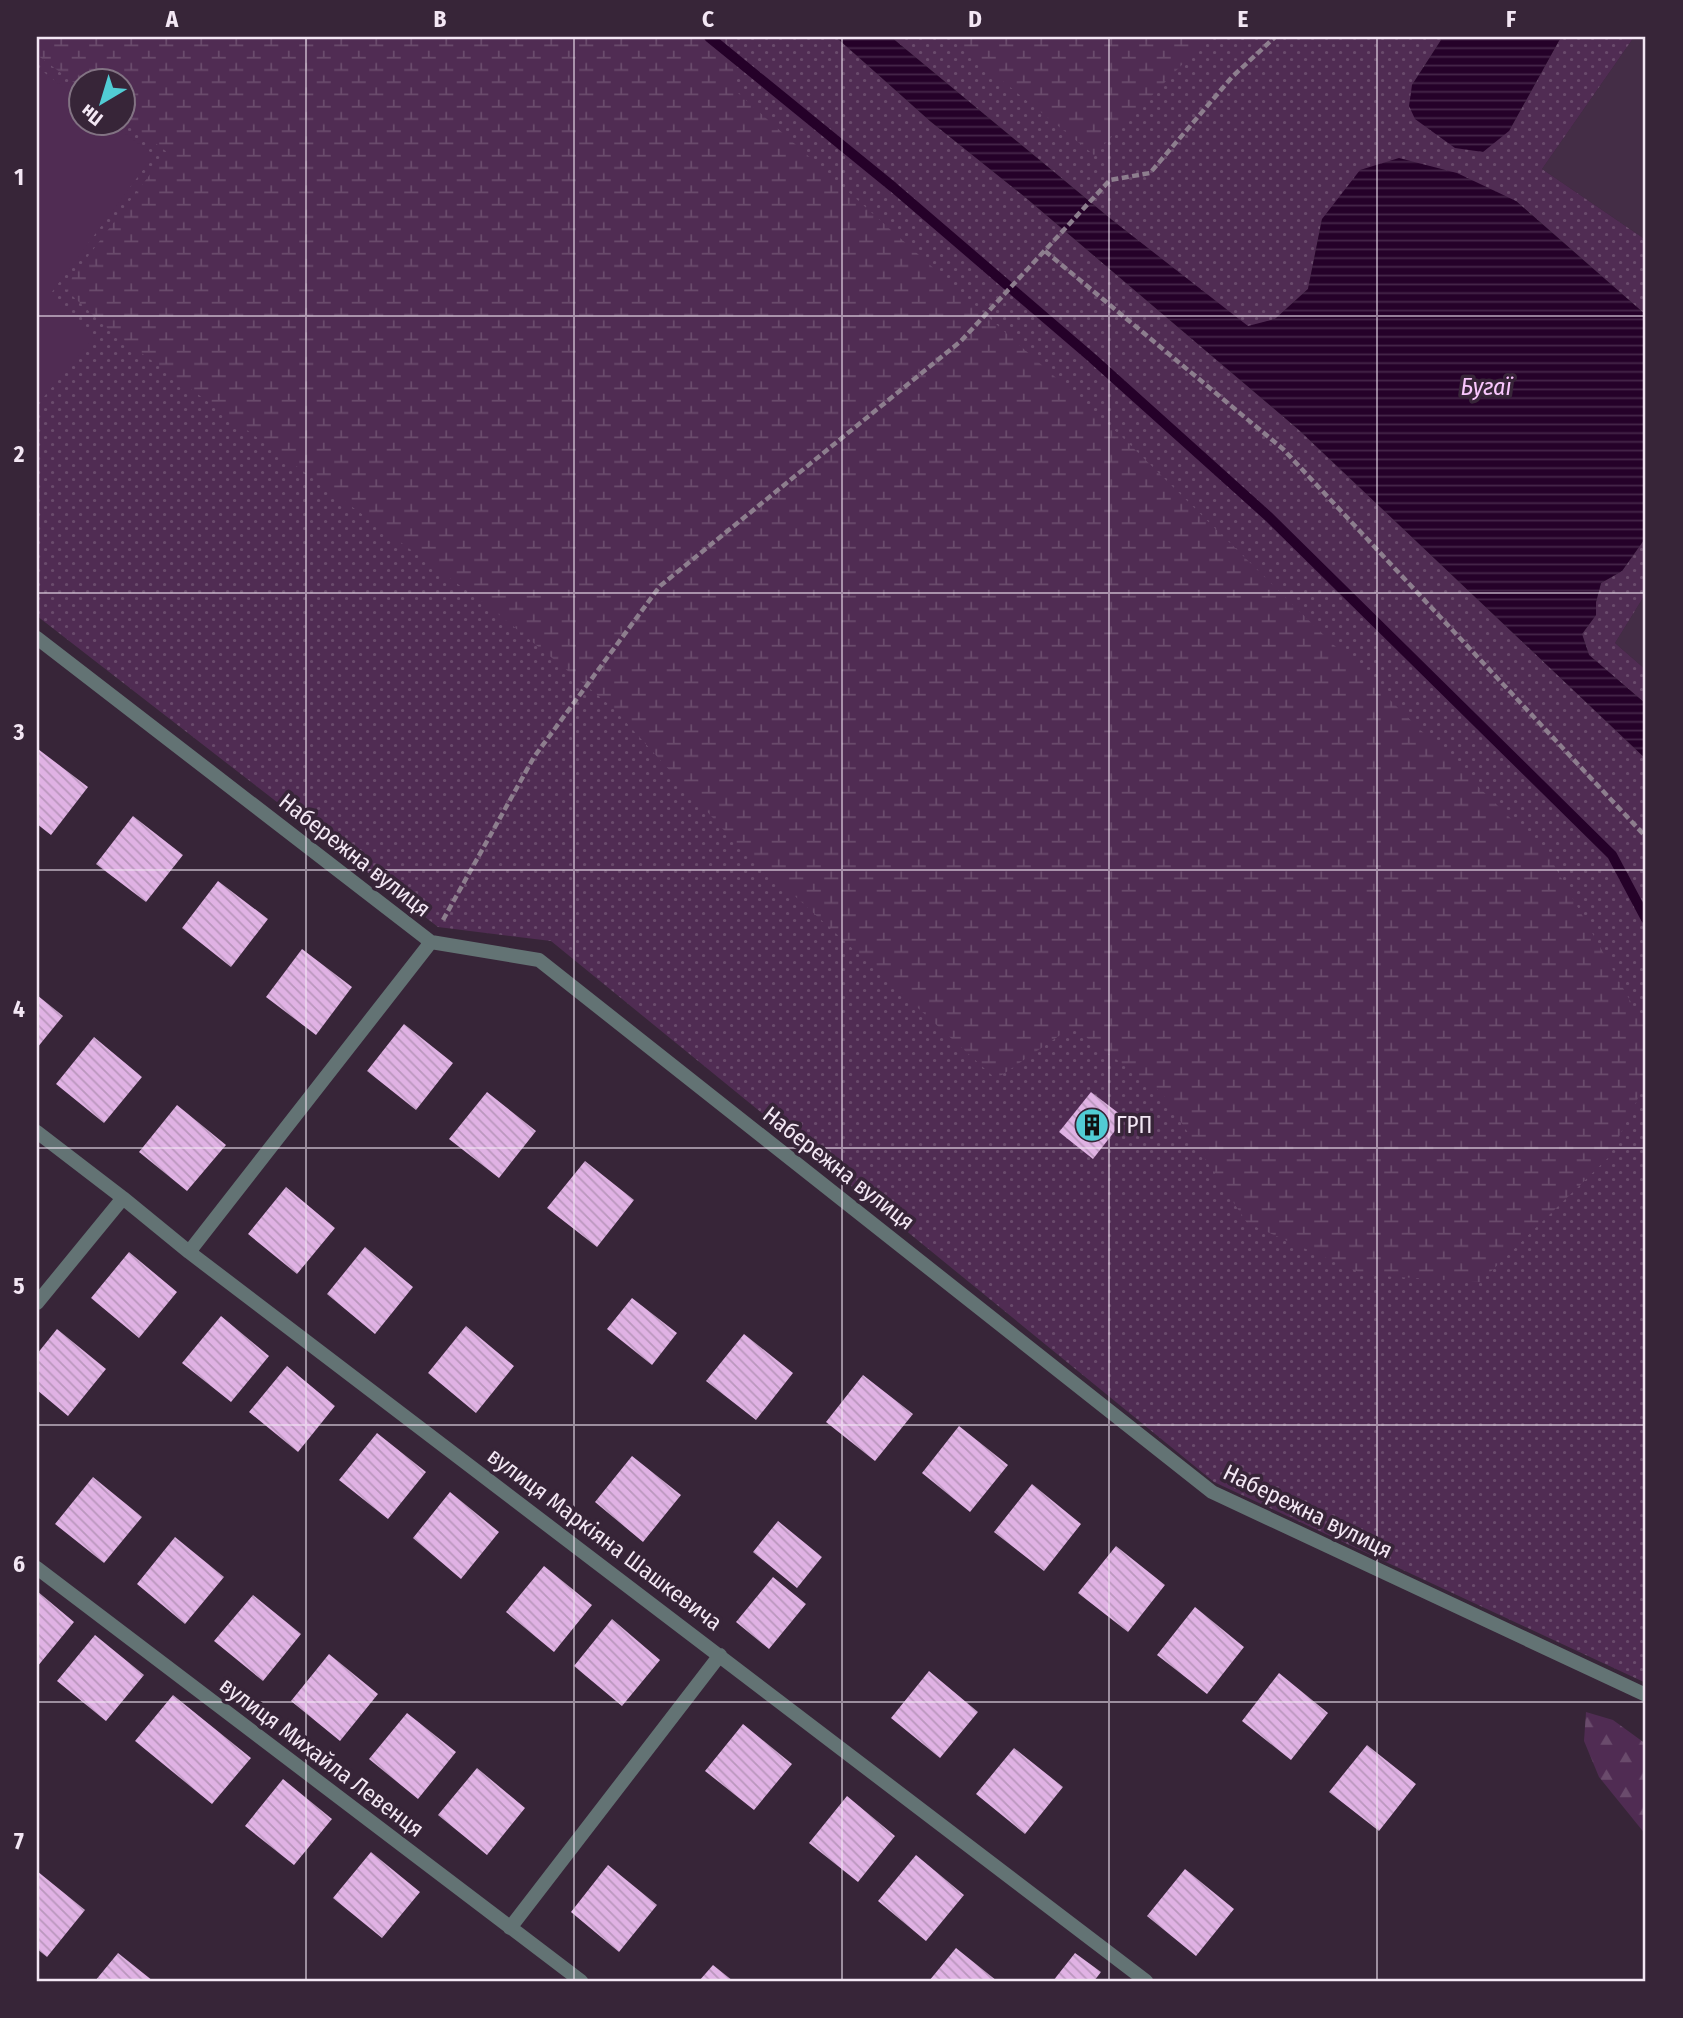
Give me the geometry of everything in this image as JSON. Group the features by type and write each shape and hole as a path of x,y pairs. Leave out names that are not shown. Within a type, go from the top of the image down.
{"street":[{"name":"Набережна вулиця","path":"37,638 431,942 539,960 1212,1492 1646,1695"},
{"path":"189,1252 431,942"},
{"name":"вулиця Маркіяна Шашкевича","path":"37,1132 189,1252 1146,1981"},
{"path":"37,1304 123,1198"},
{"name":"вулиця Михайла Левенця","path":"37,1568 580,1981"},
{"path":"510,1928 720,1655"}],"path":[{"path":"431,942 534,758 660,586 961,341 1110,180 1150,173 1232,77 1275,37"},
{"path":"1045,251 1283,449 1646,837"}],"shaded area":[{"path":"1634,37 1646,37 1646,240 1542,169"},
{"path":"1646,593 1646,670 1615,643"}],"green space":[{"path":"37,37 836,37 930,121 1025,197 1299,430 1646,759 1646,1683 1214,1482 551,941 438,927 37,616"},
{"path":"37,37 727,37 738,93 1120,435 1549,856 1646,1029 1646,1082 1609,1157 1480,1282 1365,1275 1247,1223 1162,1093 1072,1027 996,1079 732,839 612,707 492,609 107,328 64,288 167,152 136,129 136,66 66,66 66,77 37,55"},
{"path":"891,37 1443,37 1412,85 1509,131 1561,37 1634,37 1542,169 1646,240 1646,315 1516,201 1322,219 1308,289 1275,319 1248,327 1112,220"},
{"path":"948,37 1209,37 1094,155"},
{"path":"37,67 66,89 66,136 128,136 154,155 49,296 94,337 37,405"},
{"path":"1646,537 1646,593 1615,643 1646,670 1646,704 1589,655 1582,634 1596,615 1601,583 1622,571"},
{"path":"1586,1712 1613,1720 1646,1744 1646,1835 1599,1777 1584,1741"}],"water":[{"name":"Бугаї","path":"836,37 891,37 1112,220 1248,326 1275,319 1308,289 1322,219 1360,170 1399,158 1457,173 1516,201 1646,315 1646,537 1622,571 1601,583 1596,615 1582,634 1589,655 1646,704 1646,759 1299,430 1025,197 930,121"},
{"path":"1443,37 1561,37 1509,131 1483,152 1455,148 1415,119 1409,106 1412,85"}],"building":[{"path":"38,749 88,787 51,835 37,824"},
{"path":"133,816 183,855 146,902 96,864"},
{"path":"218,881 268,919 231,967 182,928"},
{"path":"302,949 352,987 316,1035 266,997"},
{"path":"37,995 63,1016 37,1048"},
{"path":"404,1024 453,1063 416,1110 367,1071"},
{"path":"94,1037 142,1077 104,1123 56,1084"},
{"path":"487,1092 536,1131 499,1178 449,1139"},
{"name":"ГРП","path":"1091,1092 1125,1118 1093,1159 1059,1132"},
{"path":"177,1105 226,1145 187,1191 139,1152"},
{"path":"585,1161 634,1200 597,1247 547,1208"},
{"path":"286,1187 335,1228 297,1274 248,1234"},
{"path":"365,1247 413,1287 375,1334 327,1294"},
{"path":"129,1252 177,1292 139,1338 91,1298"},
{"path":"632,1298 677,1333 652,1365 607,1329"},
{"path":"221,1316 269,1356 231,1402 182,1363"},
{"path":"466,1326 514,1366 476,1413 428,1373"},
{"path":"57,1329 106,1369 68,1416 37,1390 37,1354"},
{"path":"744,1334 793,1373 756,1420 706,1381"},
{"path":"287,1366 335,1406 298,1452 249,1412"},
{"path":"863,1375 913,1414 875,1461 826,1422"},
{"path":"959,1426 1008,1465 970,1512 922,1473"},
{"path":"377,1433 426,1472 388,1519 339,1480"},
{"path":"632,1456 681,1495 643,1542 595,1502"},
{"path":"93,1477 142,1517 104,1563 55,1524"},
{"path":"1032,1484 1081,1524 1044,1571 994,1532"},
{"path":"450,1492 499,1532 461,1579 413,1538"},
{"path":"778,1521 822,1557 797,1588 753,1552"},
{"path":"175,1537 224,1577 185,1624 137,1584"},
{"path":"1116,1546 1165,1585 1128,1632 1078,1593"},
{"path":"544,1566 592,1605 554,1652 506,1612"},
{"path":"773,1577 806,1604 769,1649 736,1622"},
{"path":"37,1591 74,1622 37,1667"},
{"path":"253,1595 301,1634 263,1681 214,1641"},
{"path":"1195,1607 1244,1647 1207,1694 1157,1655"},
{"path":"612,1619 660,1660 622,1706 574,1666"},
{"path":"95,1635 144,1675 106,1721 57,1681"},
{"path":"329,1654 378,1694 340,1741 291,1701"},
{"path":"929,1671 978,1712 940,1758 891,1718"},
{"path":"1279,1673 1328,1713 1291,1760 1242,1721"},
{"path":"173,1695 251,1758 212,1804 135,1741"},
{"path":"407,1713 456,1752 418,1799 369,1759"},
{"path":"743,1724 792,1764 754,1810 705,1771"},
{"path":"1367,1745 1416,1784 1379,1831 1329,1792"},
{"path":"1014,1748 1063,1787 1025,1834 976,1794"},
{"path":"477,1768 525,1808 487,1855 438,1815"},
{"path":"283,1779 332,1819 294,1865 245,1826"},
{"path":"847,1796 895,1836 858,1882 809,1843"},
{"path":"371,1852 420,1892 382,1938 333,1898"},
{"path":"916,1855 964,1895 926,1941 878,1901"},
{"path":"608,1865 657,1905 619,1952 571,1912"},
{"path":"1185,1869 1234,1909 1196,1956 1147,1916"},
{"path":"37,1871 85,1910 47,1957 37,1949"},
{"path":"956,1948 997,1981 929,1981"},
{"path":"118,1953 153,1981 95,1981"},
{"path":"1075,1953 1101,1972 1094,1981 1053,1981"},
{"path":"713,1965 733,1981 699,1981"}],"waterway":[{"path":"709,37 893,187 1091,357 1269,517 1612,855 1646,919"}],"place":[{"name":"ГРП","path":"1092,1125"}]}
